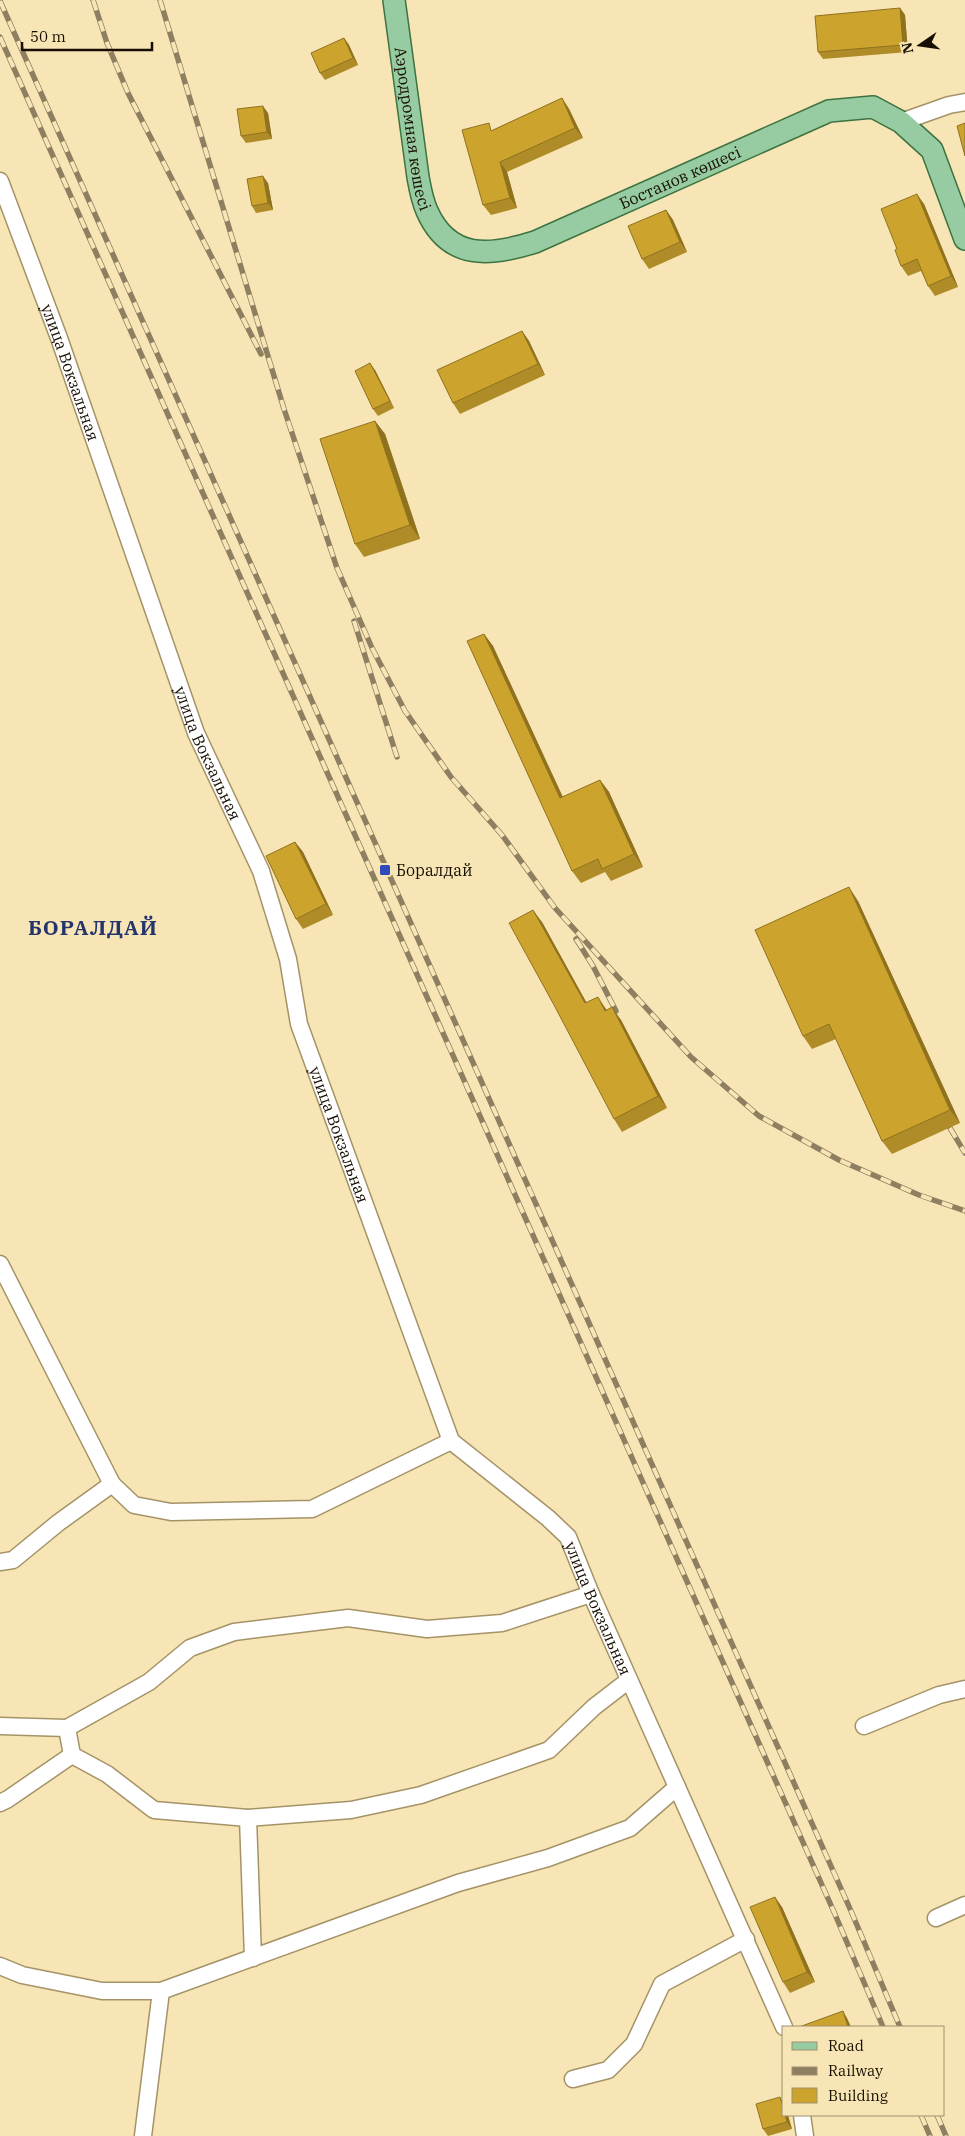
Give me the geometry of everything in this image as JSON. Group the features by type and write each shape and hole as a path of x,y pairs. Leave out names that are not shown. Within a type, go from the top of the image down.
{"main road":[{"name":"Аэродромная көшесі","path":"394,0 420,185 426,210 443,236 456,246"},
{"name":"Бостанов көшесі","path":"456,246 484,253 500,252 535,242 829,111 873,107 901,122 932,150 965,239"}],"street":[{"path":"901,122 949,105 965,102"},
{"name":"улица Вокзальная","path":"0,181 59,338 196,733 261,871 288,959 299,1024 451,1441 548,1518 568,1537 591,1594 784,2026"},
{"path":"0,1264 112,1484 134,1505 171,1512 312,1509 451,1441"},
{"path":"0,1562 13,1560 58,1523 112,1484"},
{"path":"0,1726 67,1728 149,1682 190,1648 234,1632 348,1618 427,1629 502,1623 591,1594"},
{"path":"72,1756 106,1774 154,1810 248,1818 351,1810 420,1795 500,1769 549,1750 594,1707 629,1680"},
{"path":"864,1726 939,1695 965,1688"},
{"path":"67,1728 72,1756"},
{"path":"0,1803 72,1756"},
{"path":"0,1966 22,1975 102,1991 161,1991 458,1882 548,1858 630,1828 677,1787"},
{"path":"248,1818 253,1958"},
{"path":"936,1918 965,1905"},
{"path":"573,2079 608,2070 634,2044 662,1984 746,1939"},
{"path":"143,2136 161,1991"},
{"path":"802,2116 805,2136"}],"building":[{"path":"900,8 903,45 818,52 815,16"},
{"path":"344,38 353,58 320,73 311,53"},
{"path":"562,98 575,128 500,162 510,198 483,205 462,130 489,123 491,131"},
{"path":"263,106 267,132 241,136 237,109"},
{"path":"965,123 965,156 957,126"},
{"path":"263,176 268,203 252,206 247,179"},
{"path":"917,194 951,276 928,286 917,259 901,266 895,250 897,249 881,209"},
{"path":"666,210 680,242 642,259 628,226"},
{"path":"522,331 538,364 453,403 437,370"},
{"path":"370,363 390,401 373,409 355,371"},
{"path":"375,421 410,525 355,544 320,439"},
{"path":"484,634 560,798 600,780 634,854 602,869 598,859 572,871 467,641"},
{"path":"295,842 326,904 296,919 266,856"},
{"path":"849,887 950,1110 882,1141 829,1024 803,1036 755,930"},
{"path":"533,910 585,1003 598,997 605,1011 612,1007 658,1096 614,1119 509,923"},
{"path":"775,1897 807,1972 783,1982 750,1907"},
{"path":"843,2011 848,2026 802,2026"},
{"path":"780,2097 782,2116 785,2116 787,2122 763,2129 756,2104"}],"railway":[{"path":"93,0 107,43 128,93 261,354"},
{"path":"160,0 284,409 337,568 372,648 405,711 451,777 502,835 555,908 691,1057 759,1116 839,1160 919,1195 965,1211"},
{"path":"0,1 851,1911 900,2026"},
{"path":"0,37 834,1912 883,2026"},
{"path":"354,621 397,757"},
{"path":"576,939 593,966 616,1011"},
{"path":"950,1128 965,1153"},
{"path":"921,2116 930,2136"},
{"path":"937,2116 946,2136"}],"place":[{"name":"Боралдай","path":"385,870"}],"district":[{"name":"БОРАЛДАЙ","path":"93,928"}]}
